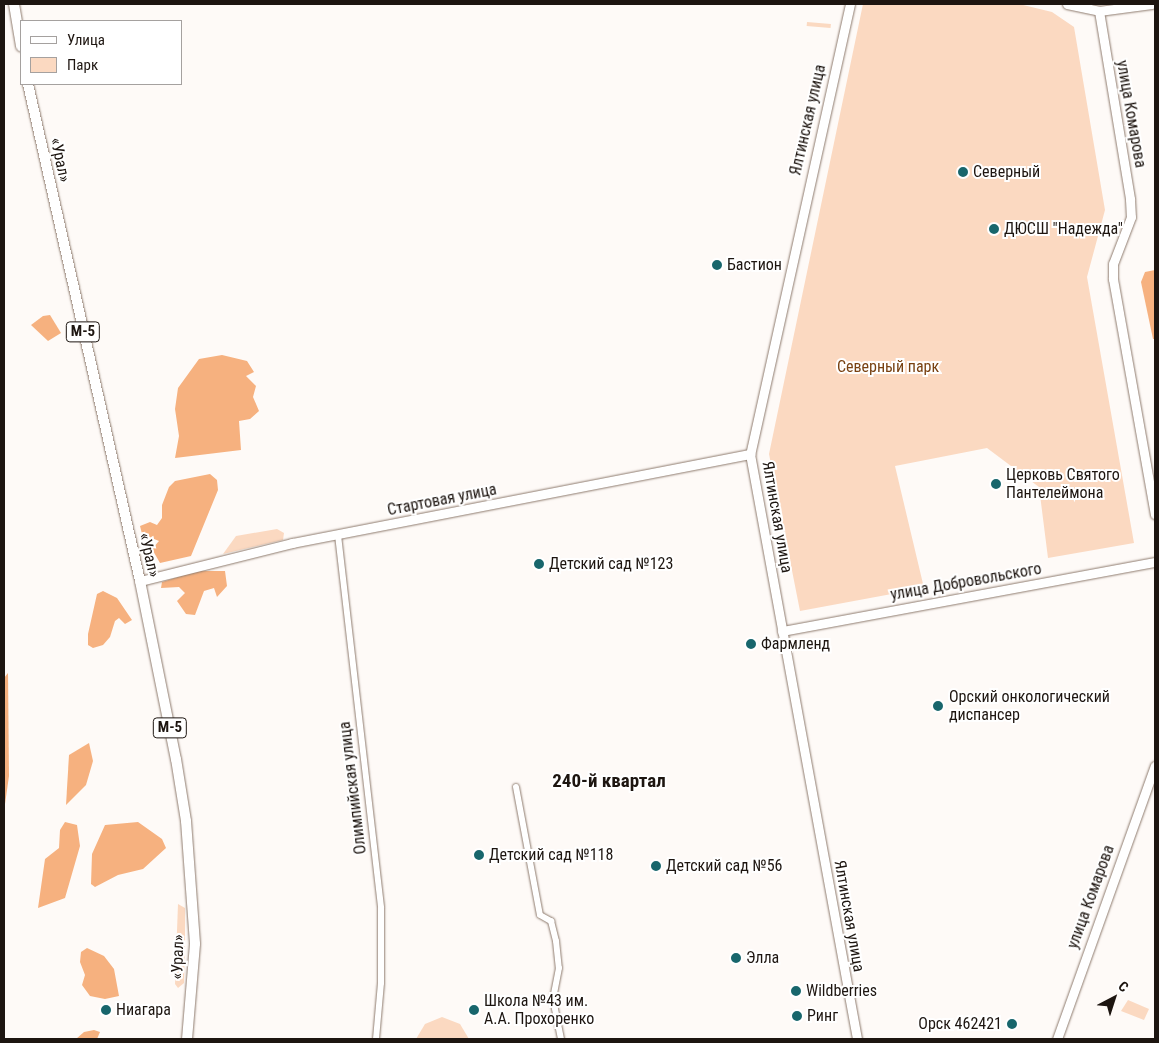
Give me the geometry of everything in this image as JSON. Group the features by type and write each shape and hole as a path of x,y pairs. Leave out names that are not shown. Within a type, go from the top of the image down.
{"main road":[{"path":"14,4 20,40"},
{"name":"Ялтинская улица","path":"850,4 750,454 857,1039"},
{"path":"1067,4 1099,11 1152,4"},
{"name":"улица Комарова","path":"1099,11 1130,199 1131,217 1113,264 1113,279 1155,514"},
{"name":"«Урал»","path":"28,85 140,581 186,821 195,944 187,1039"},
{"name":"Стартовая улица","path":"140,581 338,535 750,454"},
{"name":"улица Добровольского","path":"782,631 1155,562"},
{"name":"улица Комарова","path":"1057,1039 1155,766"}],"street":[{"name":"Олимпийская улица","path":"338,535 381,908 381,983 376,1039"},
{"path":"516,787 540,915 551,921 556,941 559,968 553,999 561,1039"}],"green space":[{"name":"Северный парк","path":"863,4 1019,4 1052,12 1074,27 1105,210 1087,277 1134,543 1048,558 1039,487 987,448 895,466 924,588 800,611 769,454"},
{"path":"807,22 831,24 831,28 807,26"},
{"path":"277,529 284,533 283,540 223,554 236,536"},
{"path":"178,904 185,908 185,945 184,983 178,988 175,984"},
{"path":"1128,1000 1149,1009 1144,1020 1121,1011"},
{"path":"442,1017 460,1024 469,1039 416,1039 425,1024"}],"shaded area":[{"path":"1155,270 1155,339 1153,339 1141,282 1145,272"},
{"path":"50,315 61,333 48,341 31,325 43,316"},
{"path":"222,355 247,361 254,372 246,376 256,386 253,397 259,411 250,419 239,421 241,450 175,458 179,436 175,409 178,388 199,359"},
{"path":"210,474 217,480 218,490 191,556 160,563 152,549 159,541 142,534 140,526 150,522 157,525 162,518 162,505 169,487 175,481"},
{"path":"197,571 225,571 227,586 217,597 214,588 204,591 195,615 186,614 177,601 185,593 179,587 161,588 162,582"},
{"path":"103,591 117,598 132,620 125,624 119,618 115,621 110,637 103,645 93,648 88,645 88,634 97,594"},
{"path":"8,673 9,776 4,811 4,678"},
{"path":"89,743 93,761 86,785 66,805 69,755"},
{"path":"65,822 77,825 80,846 65,898 38,908 45,859 59,848 60,830"},
{"path":"138,822 162,839 166,848 143,869 118,875 95,887 91,884 92,854 105,825"},
{"path":"87,948 104,956 114,969 119,996 105,999 90,996 82,985 85,975 80,962 81,952"},
{"path":"94,1030 100,1032 97,1039 76,1039 84,1032"}],"place":[{"name":"Северный","path":"963,172"},
{"name":"ДЮСШ \"Надежда\"","path":"994,229"},
{"name":"Бастион","path":"717,265"},
{"name":"Церковь Святого Пантелеймона","path":"996,484"},
{"name":"Детский сад №123","path":"539,564"},
{"name":"Фармленд","path":"751,644"},
{"name":"Орский онкологический диспансер","path":"938,706"},
{"name":"Детский сад №118","path":"479,855"},
{"name":"Детский сад №56","path":"656,866"},
{"name":"Элла","path":"736,958"},
{"name":"Wildberries","path":"796,991"},
{"name":"Ниагара","path":"106,1010"},
{"name":"Школа №43 им. А.А. Прохоренко","path":"474,1010"},
{"name":"Ринг","path":"797,1016"},
{"name":"Орск 462421","path":"1012,1024"}],"district":[{"name":"240-й квартал","path":"609,781"}]}
